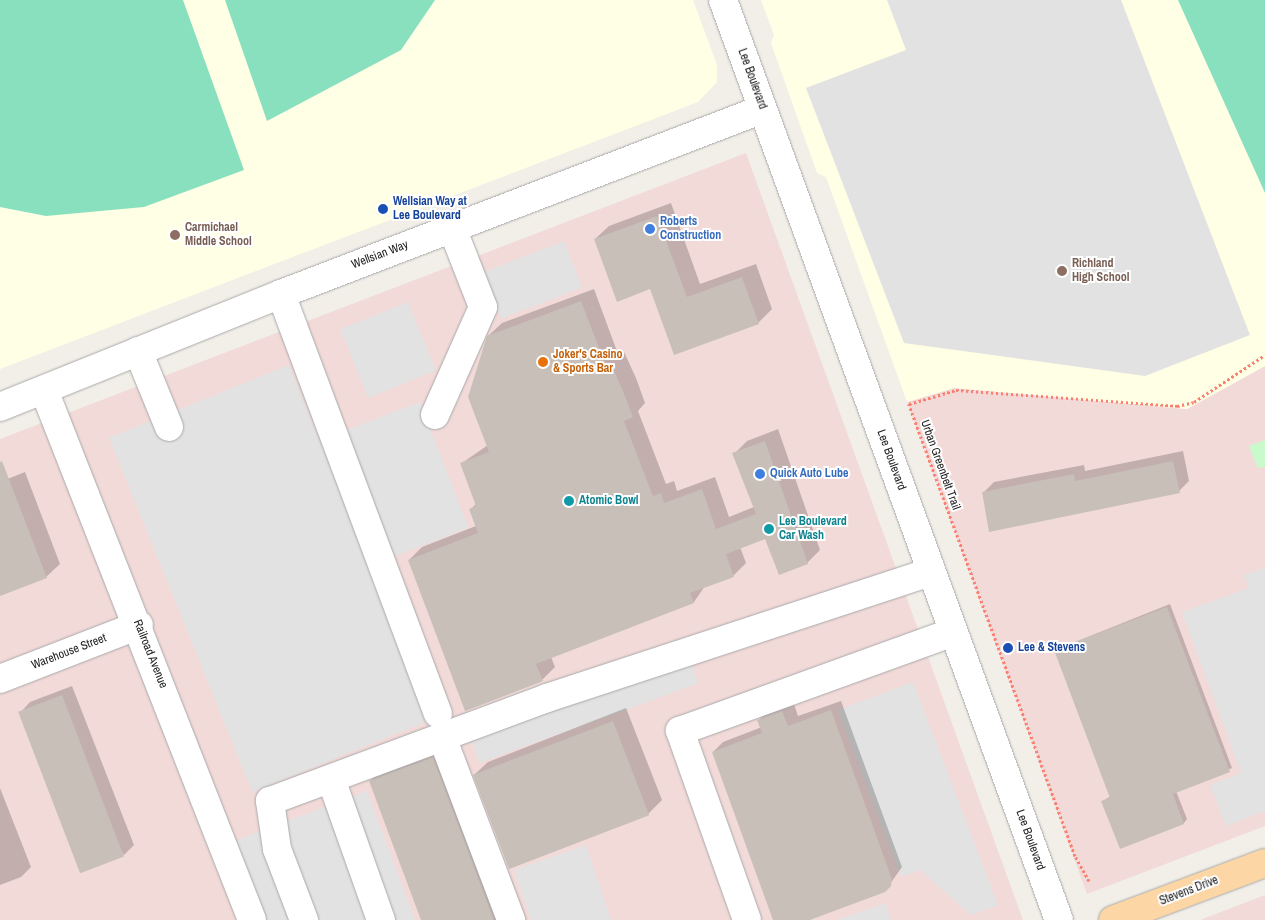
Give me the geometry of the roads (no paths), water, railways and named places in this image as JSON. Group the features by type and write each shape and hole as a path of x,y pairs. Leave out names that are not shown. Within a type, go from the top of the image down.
{"main road":[{"name":"Stevens Drive","path":"1113,920 1265,863"}],"street":[{"name":"Lee Boulevard","path":"723,0 1059,920"},
{"name":"Wellsian Way","path":"0,407 281,294 763,109"},
{"path":"434,415 483,307 452,228"},
{"path":"281,294 511,920"},
{"path":"138,352 169,427"},
{"name":"Railroad Avenue","path":"44,390 139,625 252,920"},
{"path":"304,920 277,849 270,802 331,778 440,726 547,698 931,572"},
{"name":"Warehouse Street","path":"0,679 139,625"},
{"path":"747,920 680,731 953,632"},
{"path":"331,778 381,920"}],"place":[{"name":"Wellsian Way at Lee Boulevard","path":"383,209"},
{"name":"Roberts Construction","path":"650,229"},
{"name":"Carmichael Middle School","path":"175,235"},
{"name":"Richland High School","path":"1062,271"},
{"name":"Joker's Casino & Sports Bar","path":"543,362"},
{"name":"Quick Auto Lube","path":"760,474"},
{"name":"Atomic Bowl","path":"569,501"},
{"name":"Lee Boulevard Car Wash","path":"769,529"},
{"name":"Lee & Stevens","path":"1008,648"}]}
